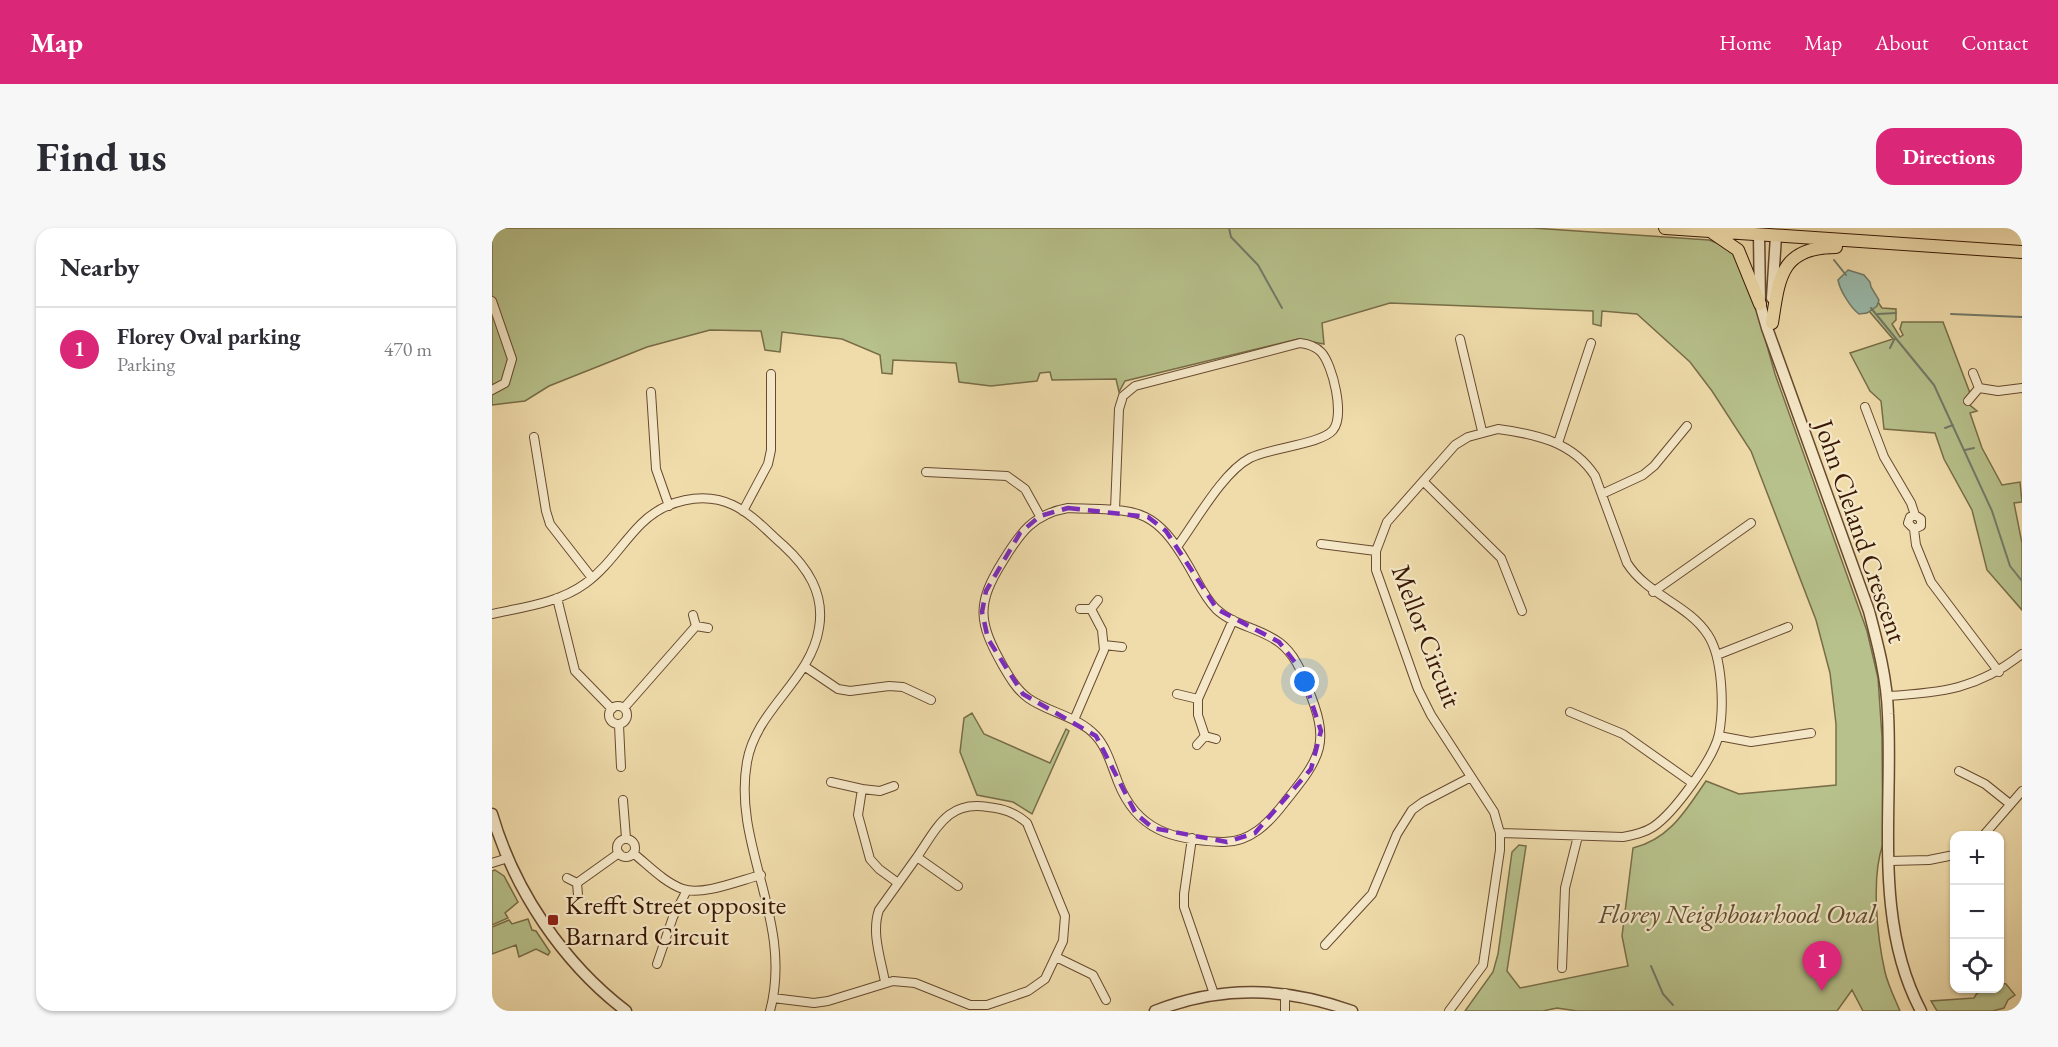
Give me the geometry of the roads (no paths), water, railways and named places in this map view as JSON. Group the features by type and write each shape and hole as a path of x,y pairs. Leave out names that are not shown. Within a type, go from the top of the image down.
{"main road":[{"path":"1665,228 1875,245 2022,252"},
{"path":"1710,231 1738,250 1760,304"},
{"path":"1772,323 1776,291 1785,269 1797,255 1815,247 1875,245"}],"street":[{"name":"John Cleland Crescent","path":"1759,234 1760,304 1775,352 1869,611 1878,645 1887,696 1890,861 1894,932 1903,968 1920,1010"},
{"name":"John Cleland Crescent","path":"1775,352 1772,323 1776,236"},
{"path":"492,301 512,359 509,375 504,383 492,390"},
{"path":"1460,339 1482,431"},
{"path":"1558,443 1591,343"},
{"path":"1115,510 1119,409 1128,390 1135,386 1300,344 1317,348 1328,363 1340,410 1333,430 1324,437 1264,452 1245,461 1229,476 1177,547"},
{"path":"1973,373 1979,388"},
{"path":"743,511 768,464 771,450 771,374"},
{"path":"1979,388 1998,391 2022,388"},
{"path":"1968,401 1979,388"},
{"path":"651,392 656,469 669,506"},
{"path":"1865,407 1884,457 1911,502 1915,515 1908,521 1914,529 1916,545 1931,582 1999,672"},
{"path":"1602,494 1642,475 1654,466 1687,426"},
{"name":"Mellor Circuit","path":"1482,431 1514,431 1558,443 1576,453 1587,463 1602,494 1627,563 1634,574 1653,592 1698,623 1708,634 1718,655 1719,736 1712,752 1667,816 1650,829 1623,837 1500,833 1494,812 1431,716 1418,689 1379,582 1376,551 1387,522 1423,481 1455,446 1482,431"},
{"path":"534,437 550,524 592,578"},
{"path":"926,471 1007,476 1025,489 1040,516"},
{"path":"1423,481 1501,558 1522,611"},
{"path":"492,614 557,598 592,578 641,524 669,506 692,499 726,502 743,511 799,559 815,586 819,603 819,628 815,645 804,666 758,730 747,759 744,801 776,944 773,998 770,1011"},
{"path":"1068,508 1136,512 1148,517 1166,531 1208,599 1222,614 1279,642 1294,657 1317,711 1321,724 1321,744 1311,769 1262,828 1242,839 1227,842 1192,838 1153,828 1136,814 1123,795 1100,742 1086,727 1023,694 1010,678 983,626 984,598 992,579 1020,533 1040,516 1068,508"},
{"path":"1653,592 1751,523"},
{"path":"1321,544 1376,551"},
{"path":"557,598 575,671 612,709"},
{"path":"1092,609 1098,600"},
{"path":"1080,609 1092,609"},
{"path":"1074,720 1101,660 1104,645 1102,630 1092,609"},
{"path":"693,615 696,626"},
{"path":"1205,736 1198,715 1198,699 1233,620"},
{"path":"624,708 696,626"},
{"path":"696,626 708,628"},
{"path":"1718,655 1788,627"},
{"path":"1104,645 1122,648"},
{"path":"1887,696 1954,689 1999,672 2022,654"},
{"path":"804,666 838,689 850,691 889,686 903,687 932,700"},
{"path":"1177,694 1198,699"},
{"path":"612,709 618,706 624,708"},
{"path":"619,725 627,718 624,708"},
{"path":"612,709 610,719 619,725"},
{"path":"1570,712 1623,734 1691,782"},
{"path":"619,725 621,767"},
{"path":"1719,736 1751,742 1810,733"},
{"path":"1205,736 1216,739"},
{"path":"1197,745 1205,736"},
{"path":"1959,771 1985,784 2010,804"},
{"path":"1325,945 1372,894 1397,834 1412,810 1471,777"},
{"path":"831,782 880,791 894,786"},
{"path":"862,789 858,815 870,859 898,883"},
{"path":"1987,831 2022,791"},
{"path":"623,800 626,838"},
{"path":"773,998 814,1003 828,1001 885,982 915,983 970,1005 987,1005 1037,987 1048,975 1056,957 1066,931 1065,916 1033,833 1027,823 1014,812 975,804 957,808 943,821 879,910 875,930 885,982"},
{"path":"492,814 508,858 538,913 572,959 595,984 626,1011"},
{"path":"1449,1011 1483,965 1500,850 1500,833"},
{"path":"1562,968 1565,888 1578,836"},
{"path":"619,853 619,842 626,838"},
{"path":"626,838 634,843 633,853"},
{"path":"1192,838 1184,907 1214,994"},
{"path":"619,853 628,856 633,853"},
{"path":"577,883 619,853"},
{"path":"633,853 671,883 687,890 705,890 761,875"},
{"path":"1890,861 1929,860 1950,856"},
{"path":"917,857 958,886"},
{"path":"492,863 508,858"},
{"path":"567,878 577,883"},
{"path":"577,883 578,895"},
{"path":"657,964 673,917 687,890"},
{"path":"1056,957 1093,975 1106,1000"},
{"path":"1155,1011 1214,994 1253,991 1285,993 1352,1011"},
{"path":"1285,993 1285,1011"}],"waterway":[{"path":"1229,228 1231,237 1258,265 1282,308"},
{"path":"1834,260 1846,275"},
{"path":"1871,308 1934,385 1992,511 2010,566 2022,581"},
{"path":"1878,314 1896,313"},
{"path":"1951,314 2022,317"},
{"path":"1890,348 1895,338"},
{"path":"1945,428 1953,425"},
{"path":"1965,450 1974,448"},
{"path":"1651,966 1663,994 1673,1005"}],"place":[{"name":"Krefft Street opposite Barnard Circuit","path":"553,920"},
{"name":"Florey Oval parking","path":"1822,991"}],"park label":[{"name":"Florey Neighbourhood Oval","path":"1737,913"}]}
